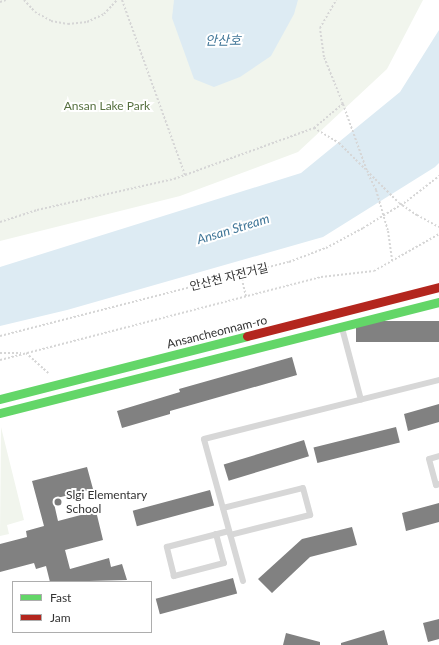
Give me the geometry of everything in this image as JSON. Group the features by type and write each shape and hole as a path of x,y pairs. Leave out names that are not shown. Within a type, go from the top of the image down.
{"street":[{"name":"Ansancheonnam-ro","path":"0,399 439,287"},
{"path":"0,413 342,328 439,302"}],"lane":[{"path":"340,312 342,328 361,400"},
{"path":"243,581 204,439 439,380"},
{"path":"439,456 429,459 436,485 439,484"},
{"path":"216,534 224,563 174,576 167,547 216,534 230,533 310,515 303,488 223,508"}],"path":[{"path":"0,2 6,0"},
{"path":"24,0 35,12 45,18 68,24 87,22 104,14 117,0"},
{"path":"122,0 185,175"},
{"path":"336,0 320,28 324,57 367,171 376,190 388,231 392,261"},
{"path":"0,222 37,210 185,175 314,128 343,104"},
{"path":"314,128 339,143 399,203 439,227"},
{"name":"안산천 자전거길","path":"0,336 289,262 326,248 407,201 439,176"},
{"path":"0,360 321,277 374,271 439,234"},
{"path":"241,274 246,297"},
{"path":"0,353 25,353 62,384"}],"green space":[{"name":"Ansan Lake Park","path":"0,0 423,0 387,69 298,152 180,196 0,241"},
{"path":"1,427 24,520 7,525 9,534 0,536"}],"water":[{"name":"안산호","path":"174,0 298,0 294,14 271,56 240,77 214,87 194,79 172,18"},
{"name":"Ansan Stream","path":"439,30 439,163 435,167 323,237 67,310 0,326 0,267 301,173 400,92"}],"building":[{"path":"356,321 439,321 439,342 356,342"},
{"path":"292,357 297,375 170,411 170,414 122,428 117,411 180,392 179,389"},
{"path":"439,404 439,422 408,431 404,414"},
{"path":"396,427 400,443 317,463 314,448"},
{"path":"304,440 309,456 229,481 224,465"},
{"name":"Slgi Elementary School","path":"87,467 93,489 53,499 58,521 96,511 103,540 65,550 70,569 109,558 111,567 122,564 127,580 50,581 46,566 36,569 34,563 0,572 0,544 27,537 26,531 44,526 32,481"},
{"path":"210,490 214,505 137,526 133,511"},
{"path":"439,503 439,522 406,531 402,513"},
{"path":"352,527 357,545 310,557 272,593 258,579 302,539"},
{"path":"233,578 237,593 160,614 156,599"},
{"path":"439,619 439,639 428,642 423,623"},
{"path":"384,630 388,645 341,645 341,643"},
{"path":"286,633 320,642 320,645 283,645"}],"traffic: fast":[{"path":"0,413 439,302"},
{"path":"0,399 247,336"}],"traffic: jam":[{"path":"247,336 439,287"}],"place":[{"name":"Slgi Elementary School","path":"58,502"}]}
